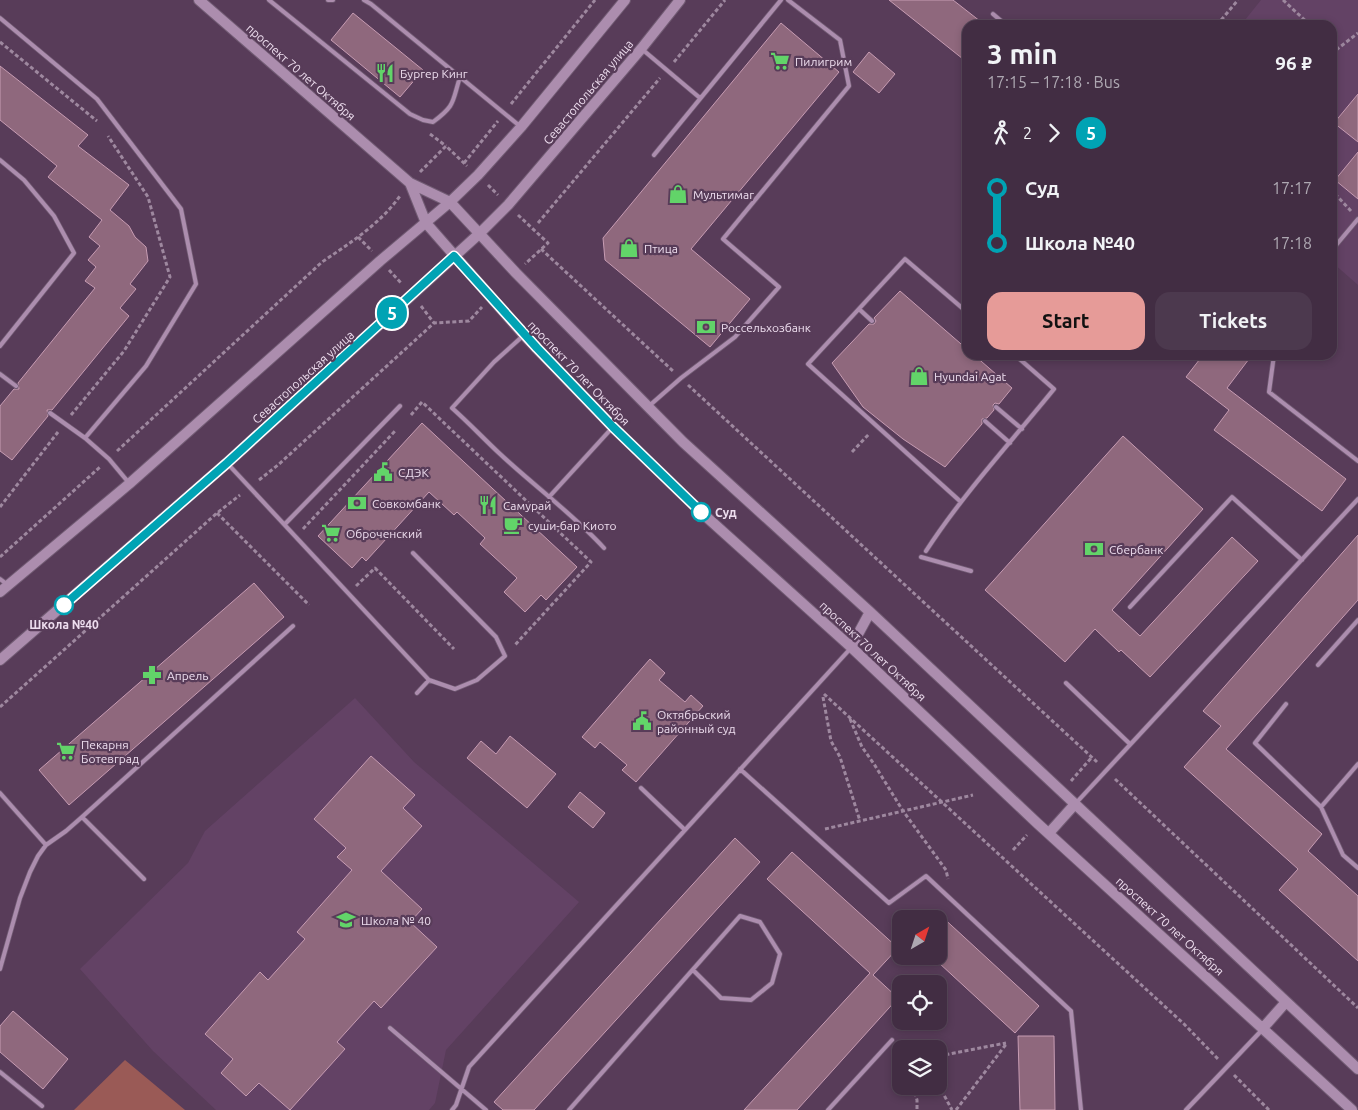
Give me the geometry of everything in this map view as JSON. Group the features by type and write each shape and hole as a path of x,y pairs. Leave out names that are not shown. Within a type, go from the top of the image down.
{"main road":[{"path":"3,585 129,484 380,261 450,202 478,175 521,127 625,0"},
{"name":"Севастопольская улица","path":"0,660 227,463 480,233 508,205 642,49 680,0"},
{"name":"проспект 70 лет Октября","path":"201,1 410,183 450,202 516,273 648,408 870,612 1358,1069"},
{"name":"проспект 70 лет Октября","path":"410,183 426,223 524,335 613,427 701,512 851,647 1049,833 1352,1110"},
{"path":"851,647 870,612"},
{"path":"1049,833 1075,804"},
{"path":"1263,1028 1286,1002"}],"lane":[{"path":"269,0 410,114 423,120 433,122 450,109 456,96 460,77"},
{"path":"328,0 333,0"},
{"path":"364,0 521,127"},
{"path":"654,155 781,0"},
{"path":"648,408 681,378 735,337 779,287 723,238 850,86 840,40 788,0"},
{"path":"993,14 1000,20"},
{"path":"0,18 97,99 181,209 196,284 146,366 85,438"},
{"path":"642,49 700,98"},
{"path":"0,160 24,180 54,216 74,253 0,346"},
{"path":"1337,244 1358,219"},
{"path":"961,502 808,364 905,259 962,309"},
{"path":"859,309 872,320"},
{"path":"524,335 494,362 452,408 604,548"},
{"path":"926,551 961,502 1054,389 1021,360"},
{"path":"1273,360 1269,392 1358,461"},
{"path":"0,374 16,386"},
{"path":"285,524 400,406"},
{"path":"996,407 1022,428"},
{"path":"50,413 85,438 109,459 129,484"},
{"path":"985,421 1010,443"},
{"path":"549,497 613,427"},
{"path":"227,463 429,680 455,689 477,680 505,656 496,637 413,553"},
{"path":"1130,607 1232,497 1302,560"},
{"path":"1075,804 1358,499"},
{"path":"1353,504 1358,509"},
{"path":"921,557 971,571"},
{"path":"1318,665 1358,620"},
{"path":"0,968 20,898 30,872 46,845 82,818 293,626"},
{"path":"452,1110 456,1106 469,1067 851,647"},
{"path":"417,693 429,680"},
{"path":"1066,683 1130,744"},
{"path":"1286,704 1255,743 1321,807 1343,855 1358,868"},
{"path":"1321,807 1358,764"},
{"path":"740,769 889,904 926,876 1071,1011 1081,1110"},
{"path":"641,788 685,830"},
{"path":"0,793 46,845"},
{"path":"82,818 144,879"},
{"path":"569,1110 740,916 760,922 780,954 772,983 751,1000 720,998 693,970"},
{"path":"390,1028 486,1110"},
{"path":"1186,1110 1263,1028"},
{"path":"828,1110 892,1040"},
{"path":"0,1072 42,1106"},
{"path":"1190,1106 1194,1110"}],"path":[{"path":"464,163 595,0"},
{"path":"538,223 725,0"},
{"path":"1221,20 1238,0"},
{"path":"1284,0 1305,20"},
{"path":"1337,49 1358,33"},
{"path":"0,42 99,123"},
{"path":"0,506 124,351 170,277 148,197 105,131"},
{"path":"0,557 322,262 358,237 390,210 410,183 446,146 548,243 516,273"},
{"path":"1337,196 1353,212"},
{"path":"358,237 412,295 434,323"},
{"path":"541,249 1106,770 1358,1008"},
{"path":"409,417 422,402 591,562 505,656"},
{"path":"302,531 402,424"},
{"path":"852,452 877,426"},
{"path":"217,513 309,605"},
{"path":"355,587 375,568 454,649"},
{"path":"860,821 840,757 831,741 822,691 1184,1024 1269,1110"},
{"path":"849,716 862,747 903,811 946,870 955,904"},
{"path":"809,832 973,795"},
{"path":"944,1095 954,1110 1007,1043 947,1054"},
{"path":"916,1095 918,1110"}],"shaded area":[{"path":"1261,0 1358,0 1358,285 1337,267 1337,20 1245,20"},
{"name":"Школа № 40","path":"355,698 414,762 579,902 446,1050 435,1103 429,1110 216,1110 153,1051 80,969 188,863 205,831"},
{"path":"125,1060 185,1110 74,1110"}],"building":[{"path":"889,0 953,0 979,20 962,20 962,58"},
{"path":"353,13 423,70 400,97 331,40"},
{"path":"781,23 839,72 691,249 750,299 710,347 605,260 603,238"},
{"path":"869,52 895,74 879,93 853,72"},
{"path":"0,66 88,135 78,146 129,185 110,210 129,226 135,237 146,247 148,261 130,284 136,289 120,308 129,316 52,410 47,410 48,416 12,460 0,451 0,406 14,389 19,389 18,383 95,288 85,281 96,267 88,260 100,246 89,237 102,220 48,177 57,166 0,120"},
{"path":"1358,94 1358,142 1337,125 1337,119"},
{"path":"1358,152 1358,199 1337,182 1337,178"},
{"name":"Hyundai Agat","path":"900,291 962,345 962,360 980,360 1012,388 999,404 995,403 993,405 994,410 987,418 982,419 982,424 945,467 903,439 863,407 832,363 869,324 874,324 876,321 874,318"},
{"path":"1199,360 1248,360 1227,388 1346,479 1322,511 1214,430 1229,410 1186,377"},
{"path":"422,423 577,567 546,600 541,595 525,612 504,592 517,578 480,544 485,538 457,512 454,515 429,492 366,561 362,557 352,568 318,536"},
{"name":"Сбербанк","path":"1123,436 1203,509 1112,610 1140,636 1232,537 1258,561 1150,677 1121,650 1119,652 1095,629 1065,662 985,590"},
{"path":"1358,535 1358,600 1226,749 1322,834 1308,851 1358,896 1358,961 1279,890 1298,869 1184,767 1221,726 1203,711"},
{"path":"254,583 284,617 69,805 39,770"},
{"name":"Октябрьский районный суд","path":"650,659 665,673 659,680 685,702 691,695 703,706 636,782 622,770 627,765 600,742 595,748 582,737"},
{"path":"510,736 556,774 527,808 467,758 481,741 496,754"},
{"path":"371,756 415,795 403,808 422,826 381,871 422,909 410,922 437,947 381,1008 374,1001 337,1042 345,1049 290,1110 259,1083 246,1096 221,1073 233,1059 205,1034 260,972 268,980 305,939 297,932 352,870 337,857 346,848 314,819"},
{"path":"580,792 605,813 593,828 568,807"},
{"path":"735,838 760,862 534,1110 503,1110 494,1102"},
{"path":"792,852 892,943 892,954 873,975 892,992 892,1005 797,1110 744,1110 870,973 767,879"},
{"path":"948,922 1039,1006 1015,1033 941,965 948,965"},
{"path":"13,1011 68,1059 43,1089 0,1052 0,1026"},
{"path":"1018,1036 1054,1036 1055,1110 1020,1110"}],"bus line":[{"name":"5","path":"64,605 227,463 454,256 524,335 613,427 701,512"}],"place":[{"name":"Пилигрим","path":"780,61"},
{"name":"Бургер Кинг","path":"385,73"},
{"name":"Мультимаг","path":"678,194"},
{"name":"Птица","path":"629,248"},
{"name":"Россельхозбанк","path":"706,327"},
{"name":"Hyundai Agat","path":"919,376"},
{"name":"СДЭК","path":"383,472"},
{"name":"Совкомбанк","path":"357,503"},
{"name":"Самурай","path":"488,505"},
{"name":"Суд","path":"701,512"},
{"name":"суши-бар Киото","path":"513,525"},
{"name":"Оброченский","path":"331,533"},
{"name":"Сбербанк","path":"1094,549"},
{"name":"Школа №40","path":"64,605"},
{"name":"Апрель","path":"152,675"},
{"name":"Октябрьский районный суд","path":"642,721"},
{"name":"Пекарня Ботевград","path":"66,751"},
{"name":"Школа № 40","path":"346,920"}]}
